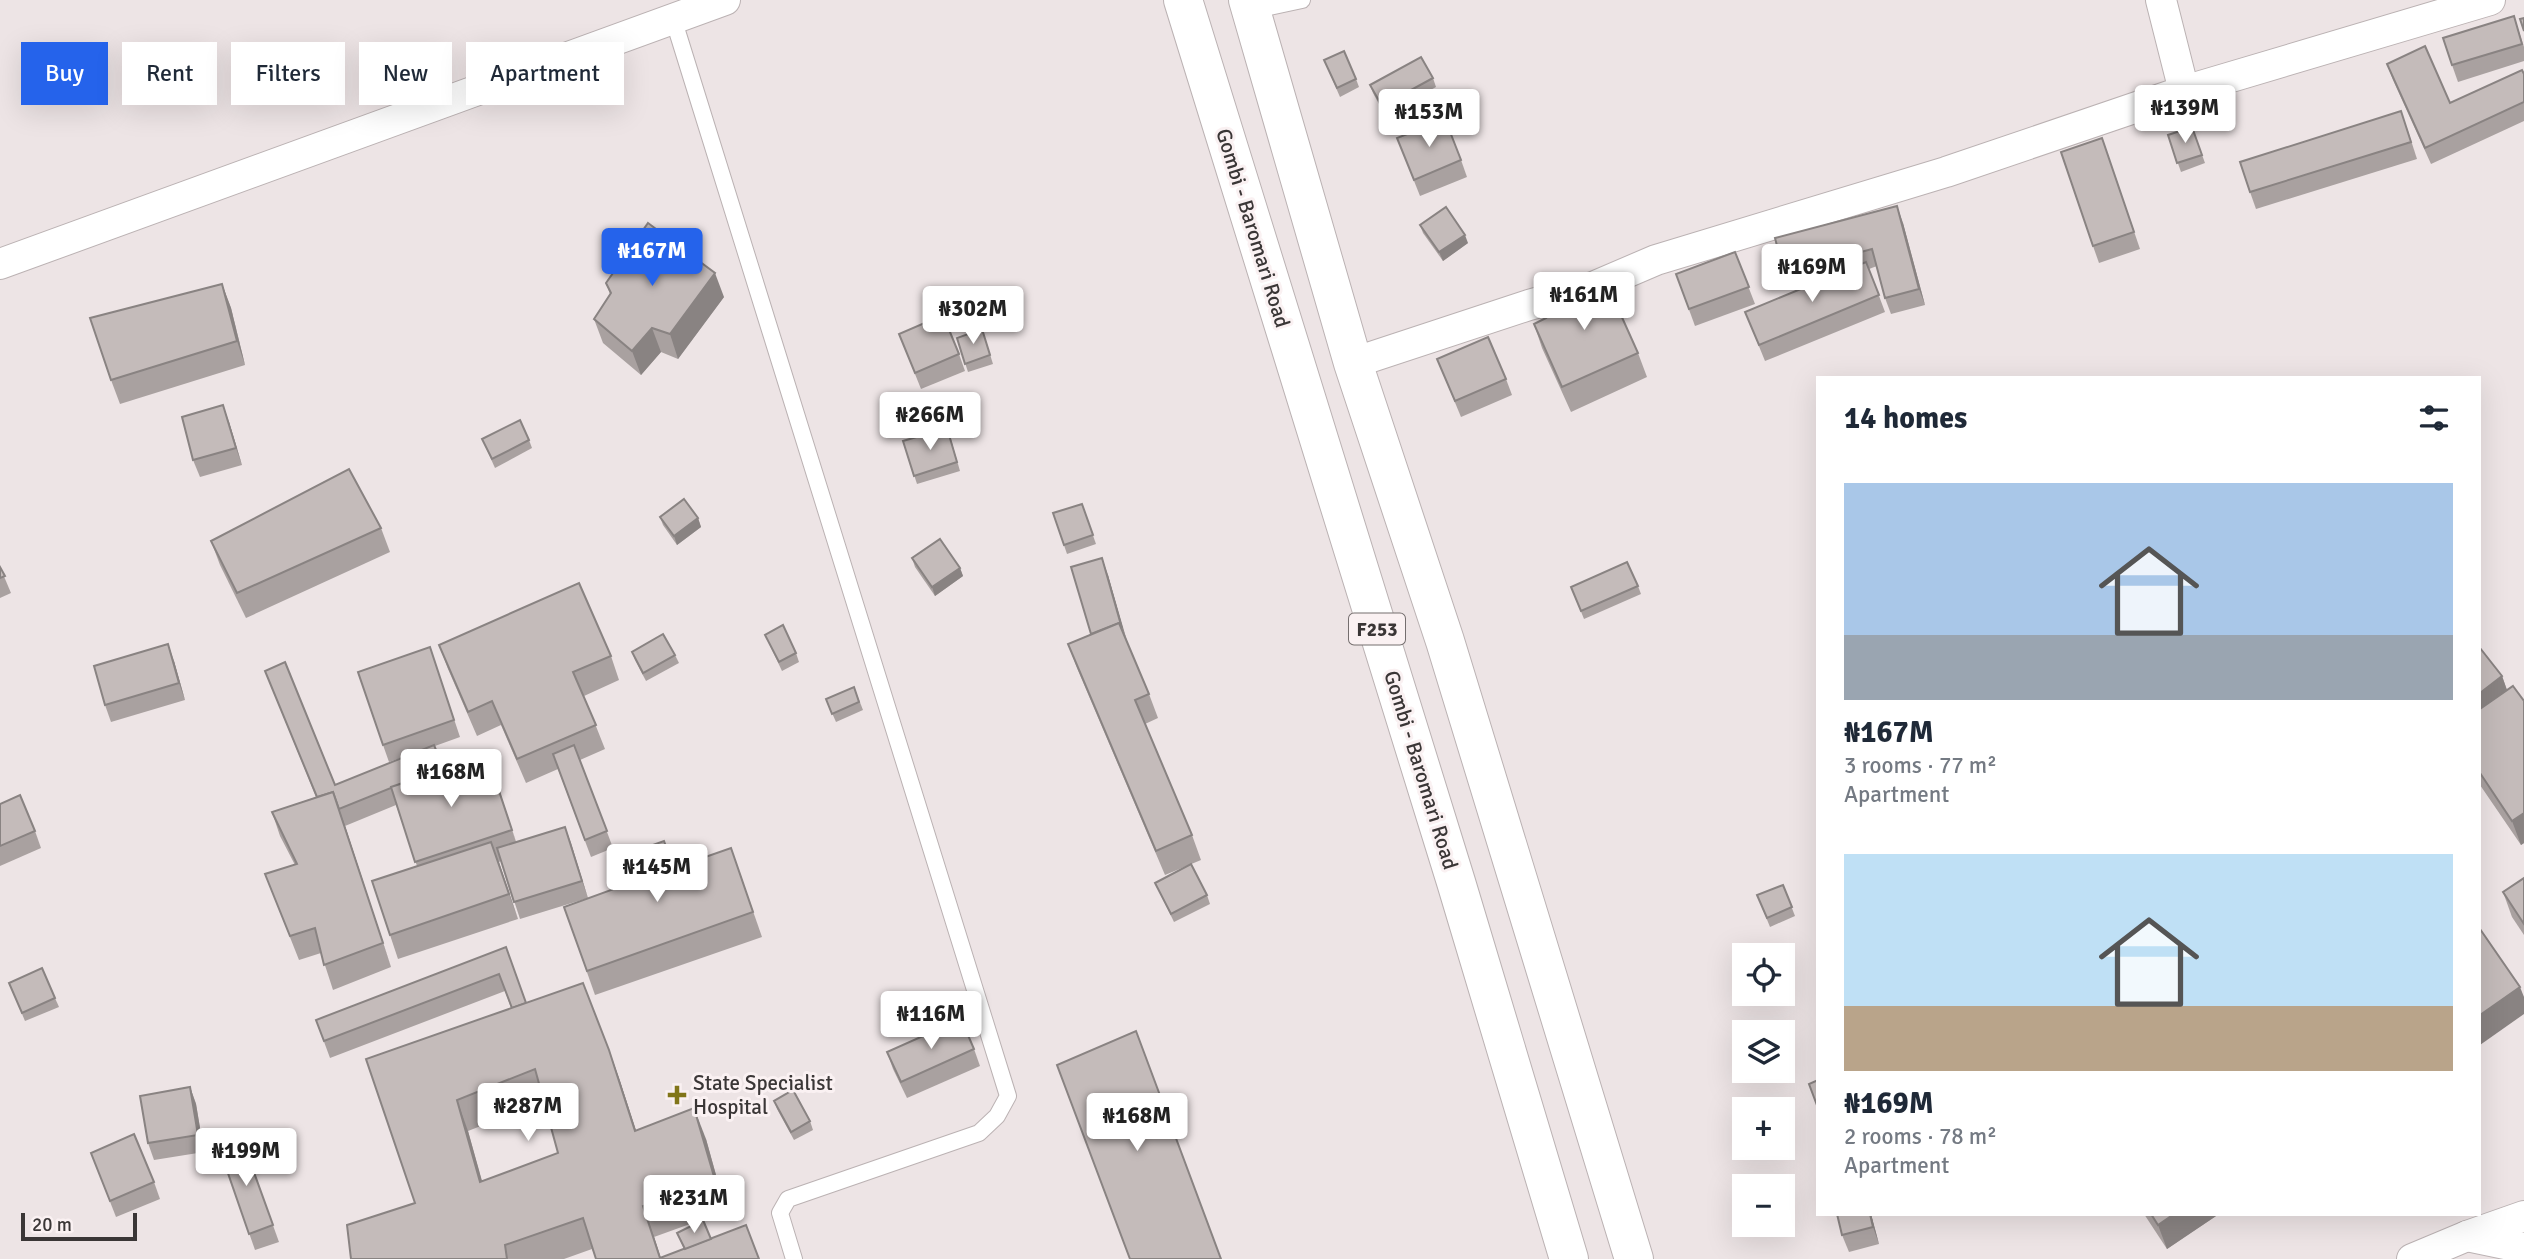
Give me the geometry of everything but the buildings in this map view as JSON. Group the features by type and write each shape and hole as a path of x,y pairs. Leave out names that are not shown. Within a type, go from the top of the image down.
{"main road":[{"name":"Gombi - Baromari Road","path":"1183,0 1569,1259"},
{"name":"F253","path":"1249,6 1353,363 1445,641 1633,1259"}],"street":[{"path":"0,264 725,0"},
{"path":"2161,0 2184,91"},
{"path":"1353,363 1528,305 1593,287 1656,260 1946,172 2184,91 2490,0"},
{"path":"2412,1259 2524,1216"},
{"path":"2467,1236 2524,1248"}],"lane":[{"path":"1249,6 1302,0"},
{"path":"673,19 1008,1096 997,1116 979,1133 788,1199 780,1213 794,1259"}],"place":[{"name":"State Specialist Hospital","path":"677,1095"}]}
